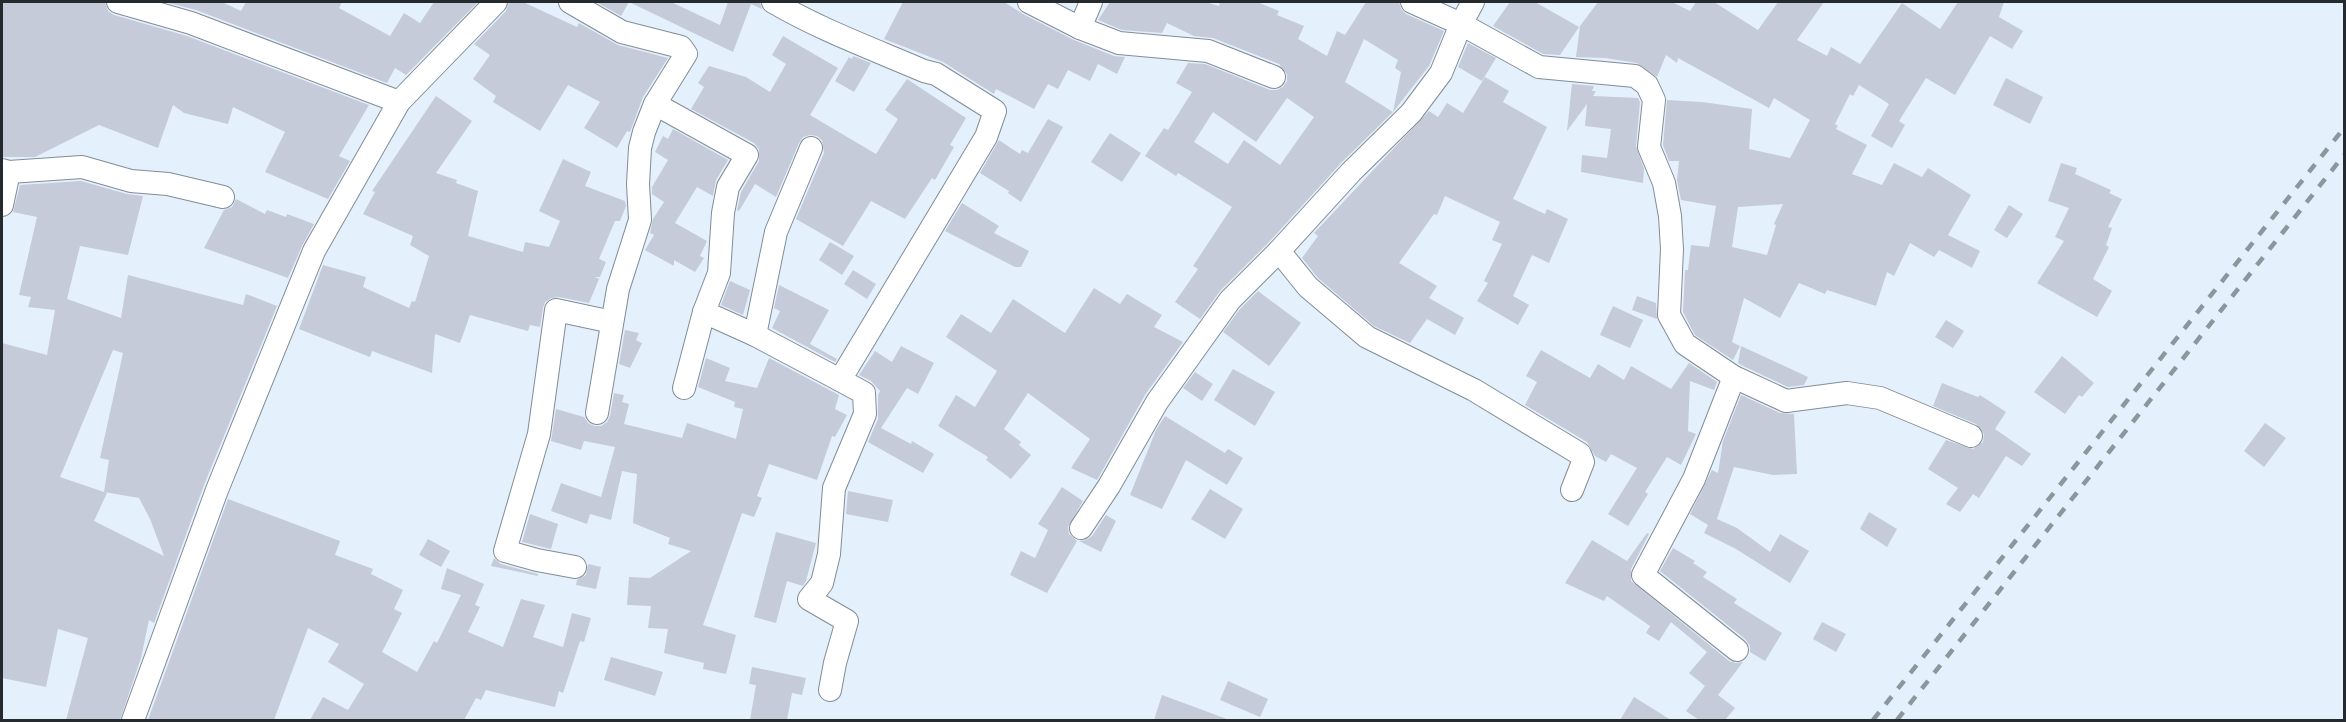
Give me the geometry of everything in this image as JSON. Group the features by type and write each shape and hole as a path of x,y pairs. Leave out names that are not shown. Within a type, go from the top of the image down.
{"street":[{"path":"118,2 191,23 399,102"},
{"path":"133,720 217,490 314,251 399,102 496,2"},
{"path":"570,2 622,32 681,47 686,54 655,104 640,148 638,184 640,220 618,289 597,413"},
{"path":"773,2 828,31 848,37 924,71 936,74 995,111 986,137 840,380"},
{"path":"1029,2 1080,28 1119,43 1208,51 1274,77"},
{"path":"1080,28 1091,2"},
{"path":"1412,2 1461,24 1539,68 1635,76 1647,85 1654,100 1649,147 1664,183 1670,216 1672,249 1669,315 1685,344 1734,377 1786,401 1847,393 1880,398 1971,436"},
{"path":"1081,528 1109,486 1157,402 1230,300 1279,251 1351,172 1411,113 1442,73 1461,24 1473,2"},
{"path":"655,104 747,155 728,187 723,213 719,273 704,312 684,388"},
{"path":"755,335 776,232 810,148"},
{"path":"2,205 5,171 82,167 131,181 168,184 223,197"},
{"path":"1279,251 1308,287 1366,337 1474,390 1580,454 1582,462 1572,490"},
{"path":"575,567 505,551 539,434 556,310 612,322"},
{"path":"704,312 755,335 864,393 865,414 834,488 829,554 822,583 809,600 847,621 830,690"},
{"path":"1734,377 1694,478 1642,575 1737,651"}],"building":[{"path":"2,2 105,2 108,11 114,15 187,36 369,105 339,156 350,161 328,199 265,172 285,132 233,107 228,124 184,113 173,105 158,148 99,125 35,157 2,157"},
{"path":"165,2 222,2 241,11 246,2 342,2 339,8 390,36 404,13 420,23 434,2 478,2 406,75 395,68 387,83 196,10"},
{"path":"509,2 523,2 577,27 579,23 618,45 668,58 643,97 630,132 627,131 617,148 584,128 600,102 568,85 540,131 493,102 496,96 473,79 490,55 474,44 506,11"},
{"path":"596,2 629,2 621,16"},
{"path":"629,2 671,2 720,25 728,2 760,2 762,9 751,4 733,52"},
{"path":"903,2 1004,2 1074,40 1114,56 1125,57 1117,74 1098,64 1090,81 1068,70 1058,89 1048,84 1034,109 996,89 994,94 943,62 884,39"},
{"path":"1110,2 1205,2 1219,6 1220,2 1257,2 1279,11 1277,15 1304,26 1298,39 1327,56 1337,31 1345,35 1366,2 1399,2 1406,14 1444,31 1429,66 1393,112 1341,163 1269,242 1220,291 1200,319 1175,302 1198,269 1193,266 1232,207 1178,173 1176,176 1145,156 1164,128 1168,130 1192,92 1176,83 1188,63 1205,64 1270,90 1283,87 1287,81 1287,74 1279,64 1213,38 1194,36 1167,23 1162,33 1122,30 1098,20","holes":["1364,39 1398,60 1395,68 1401,72 1393,112 1345,82","1287,98 1314,117 1280,165 1244,140 1228,164 1194,142 1213,112 1256,142"]},
{"path":"1510,2 1535,2 1579,27 1560,55 1543,54 1493,26"},
{"path":"1598,2 1672,2 1690,11 1696,2 1714,2 1758,30 1778,2 1824,2 1797,40 1827,56 1831,47 1860,64 1902,3 1940,29 1958,2 2004,2 1999,17 2023,31 2012,49 1990,36 1955,95 1926,78 1899,121 1905,125 1892,148 1871,136 1889,104 1859,85 1853,96 1850,94 1835,124 1838,126 1836,129 1867,145 1852,174 1882,185 1894,163 1922,177 1928,168 1971,195 1948,235 1980,251 1972,268 1939,250 1934,257 1910,243 1894,276 1887,272 1876,306 1827,290 1825,294 1799,283 1780,318 1744,298 1732,342 1740,346 1733,360 1695,335 1683,312 1685,270 1688,270 1691,245 1709,247 1716,206 1681,200 1677,180 1679,161 1669,161 1663,145 1667,100 1752,109 1749,149 1790,158 1810,120 1774,98 1769,108 1678,58 1677,63 1666,55 1657,77 1637,63 1605,58 1576,57 1580,26","holes":["1783,204 1774,224 1776,225 1767,255 1732,247 1738,207"]},
{"path":"783,36 838,68 810,115 876,154 898,119 885,110 907,79 966,118 950,145 954,147 935,180 932,178 905,219 871,201 843,246 796,219 824,153 822,140 810,135 803,137 799,143 776,197 755,184 739,211 737,210 741,192 759,161 759,149 754,143 691,109 704,87 698,83 709,66 746,77 770,92 786,64 772,55"},
{"path":"1468,43 1496,58 1482,81 1458,67"},
{"path":"853,56 871,63 854,92 835,81 849,57 852,59"},
{"path":"1485,77 1509,91 1503,102 1547,127 1513,199 1545,214 1547,209 1568,219 1549,263 1532,255 1513,296 1529,305 1518,325 1477,301 1488,283 1484,281 1502,244 1492,240 1500,222 1445,196 1437,215 1434,214 1399,263 1437,286 1429,298 1464,318 1455,335 1427,319 1410,343 1374,326 1318,278 1302,258 1318,236 1314,233 1429,111 1438,117 1447,103 1463,113"},
{"path":"2006,78 2043,97 2030,124 1993,105"},
{"path":"1572,84 1594,86 1592,91 1596,91 1593,96 1638,98 1640,102 1636,146 1644,169 1643,183 1581,172 1582,155 1607,158 1611,129 1585,126 1587,104 1567,131"},
{"path":"436,96 472,121 436,173 457,180 456,183 478,191 468,236 523,252 525,242 549,247 560,221 539,211 563,159 591,172 585,186 625,201 626,206 620,221 615,221 599,259 606,262 600,277 595,277 599,279 589,303 559,297 551,298 545,302 540,327 530,325 528,331 470,315 460,343 435,334 432,373 372,351 370,357 299,329 323,265 366,277 363,287 409,308 412,301 415,302 429,256 410,245 413,236 363,214 375,192 372,191"},
{"path":"1048,119 1063,127 1021,202 1008,193 1009,191 980,173 999,140 1020,154 1022,150 1028,153"},
{"path":"673,129 728,160 716,180 713,196 697,187 675,223 707,241 700,256 704,258 695,272 674,260 674,266 645,250 654,235 650,233 653,219 664,202 652,194 652,187 668,160 655,152 663,136 668,139"},
{"path":"1110,133 1141,153 1122,182 1091,162"},
{"path":"2061,163 2077,168 2075,174 2111,190 2109,193 2122,199 2108,227 2112,228 2106,245 2109,247 2093,279 2112,291 2097,317 2037,283 2064,241 2055,237 2069,208 2048,201"},
{"path":"81,181 127,194 143,196 128,255 80,246 67,299 121,318 128,275 243,305 246,294 277,306 204,485 154,623 149,620 141,658 120,720 66,720 88,638 58,629 46,687 2,678 2,343 47,355 55,310 28,307 31,297 19,295 37,217 13,212 20,185","holes":["113,350 123,353 100,458 109,460 104,492 60,477","104,492 139,498 150,519 164,556 94,521 107,493"]},
{"path":"236,199 265,214 267,210 286,217 287,214 314,224 288,278 204,248 224,210 232,207"},
{"path":"962,203 999,226 994,233 1029,251 1021,267 1015,267 945,231"},
{"path":"2009,205 2023,214 2007,238 1994,230"},
{"path":"830,242 854,256 842,275 819,260"},
{"path":"853,270 876,284 867,299 844,284"},
{"path":"730,281 750,290 743,315 721,305"},
{"path":"779,285 829,310 810,344 837,359 835,362 772,328 780,311 774,308"},
{"path":"1094,288 1120,304 1127,294 1162,315 1154,327 1183,342 1145,395 1097,480 1071,468 1090,439 1028,393 1004,429 1021,442 1019,445 1031,455 1011,479 986,460 988,457 938,426 956,395 975,407 997,371 946,337 961,314 991,333 1013,299 1065,333"},
{"path":"1258,291 1301,323 1269,366 1223,332 1240,309"},
{"path":"1637,296 1656,303 1657,319 1632,310"},
{"path":"1613,306 1643,320 1630,348 1600,335"},
{"path":"1946,320 1964,331 1953,348 1935,337"},
{"path":"625,330 639,333 636,340 642,343 630,368 619,364"},
{"path":"901,346 934,363 918,394 907,388 881,428 911,444 912,441 934,454 923,473 868,442 878,419 880,391 871,381 859,375 875,351 892,362"},
{"path":"1741,346 1808,377 1804,385 1788,387 1741,365 1738,363"},
{"path":"1541,350 1590,378 1598,364 1624,380 1631,366 1671,389 1689,363 1717,382 1714,390 1690,381 1688,431 1696,434 1681,465 1667,457 1645,492 1648,494 1628,526 1608,514 1637,468 1611,454 1606,462 1595,456 1587,442 1525,405 1537,382 1526,376"},
{"path":"2062,356 2094,383 2082,397 2079,395 2065,414 2034,392"},
{"path":"706,358 730,368 725,381 757,388 769,358 839,395 835,409 847,415 835,437 832,436 817,480 769,464 757,496 762,498 754,517 742,513 703,625 736,635 726,674 703,669 704,663 664,653 668,629 648,628 651,606 627,605 629,577 650,578 691,551 668,544 670,538 633,523 637,474 622,471 611,520 590,514 587,524 551,511 561,483 601,497 615,447 584,441 581,450 551,441 556,409 584,417 594,426 601,426 610,416 614,393 624,395 622,402 629,404 624,424 682,438 687,423 736,439 743,409 734,407 735,402 698,387"},
{"path":"1233,369 1275,392 1255,426 1214,400"},
{"path":"1195,372 1213,384 1202,401 1183,388"},
{"path":"1942,383 1978,397 1980,395 2006,412 1995,429 2031,454 2022,466 2006,456 1979,498 1973,494 1960,512 1946,504 1958,488 1928,469 1946,440 1973,449 1983,442 1984,434 1976,424 1933,406"},
{"path":"1741,395 1780,413 1794,414 1797,474 1773,475 1734,467 1717,519 1737,528 1770,552 1780,534 1809,551 1790,583 1736,549 1704,533 1708,525 1690,514 1712,470 1718,473 1723,441"},
{"path":"1165,416 1225,453 1228,449 1243,458 1227,485 1186,460 1162,509 1130,495 1156,430"},
{"path":"2265,423 2286,438 2264,467 2244,451"},
{"path":"1062,487 1083,501 1068,527 1069,534 1077,541 1047,593 1010,575 1021,551 1035,558 1048,530 1038,524"},
{"path":"1210,489 1243,509 1225,539 1191,519"},
{"path":"848,491 893,500 888,522 846,514"},
{"path":"228,499 340,541 335,555 373,569 371,574 403,590 394,609 402,613 382,652 417,672 434,641 437,643 461,595 441,589 447,568 484,584 475,605 480,607 468,632 503,647 521,599 545,605 533,637 563,647 572,613 591,618 584,642 580,641 563,693 559,691 555,707 486,690 481,700 476,698 464,720 310,720 323,697 348,710 364,684 328,662 339,644 308,628 274,720 148,720"},
{"path":"1869,512 1897,529 1887,547 1860,529"},
{"path":"530,514 558,524 551,549 522,542"},
{"path":"1106,515 1116,521 1101,552 1079,541 1092,536"},
{"path":"776,532 816,543 803,586 787,581 776,623 754,617"},
{"path":"1647,533 1649,534 1631,569 1631,581 1729,661 1743,662 1718,695 1735,708 1725,720 1699,720 1686,711 1705,686 1689,673 1707,652 1671,622 1659,641 1646,633 1650,626 1607,596 1604,601 1565,583 1592,540 1627,561"},
{"path":"428,539 450,551 441,567 419,555"},
{"path":"1673,548 1695,561 1693,563 1707,572 1703,577 1737,599 1734,603 1782,633 1765,661 1750,652 1750,646 1745,639 1660,571"},
{"path":"494,558 501,564 538,574 538,576 491,566"},
{"path":"588,564 601,567 596,589 576,585 577,580 586,575"},
{"path":"1822,622 1846,634 1836,652 1813,639"},
{"path":"611,657 663,672 655,696 604,680"},
{"path":"752,667 806,678 802,695 792,693 787,720 750,720 756,685 749,684"},
{"path":"1228,681 1268,699 1260,717 1220,700"},
{"path":"1162,695 1227,719 1154,720"},
{"path":"1634,697 1671,720 1620,720"}],"railway":[{"path":"1873,720 2344,128"},
{"path":"1897,720 2344,155"}]}
